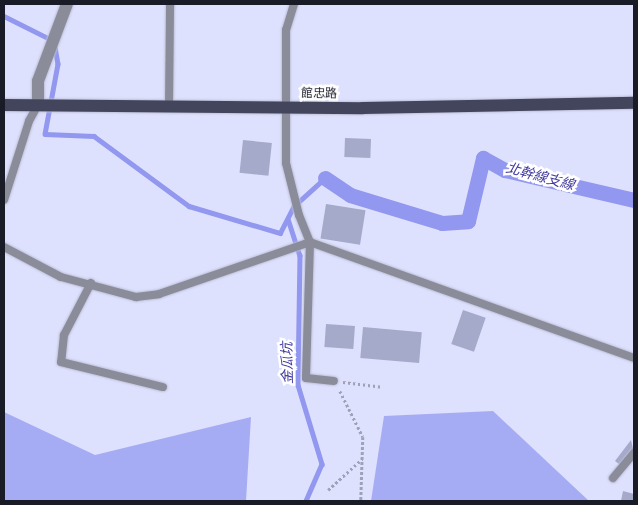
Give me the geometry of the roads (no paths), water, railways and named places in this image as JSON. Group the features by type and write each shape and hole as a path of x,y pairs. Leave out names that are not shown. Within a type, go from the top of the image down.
{"main road":[{"name":"館忠路","path":"4,106 288,108 634,103"}],"street":[{"path":"38,105 38,82 67,4"}],"lane":[{"path":"169,106 170,4"},
{"path":"294,4 286,30 288,108 286,163 299,215 310,242 306,378 334,381"},
{"path":"4,200 29,121 38,105"},
{"path":"4,247 61,276 136,297 160,294 310,242 634,358"},
{"path":"91,283 64,335 61,362 163,386"},
{"path":"613,478 634,453"}],"waterway":[{"path":"4,16 52,40"},
{"path":"55,47 58,64 45,134 94,136 189,206 280,233 294,206 325,178"},
{"name":"北幹線支線","path":"325,178 350,195 442,223 468,221 483,158 505,170 634,200"},
{"name":"金瓜坑","path":"288,219 300,255 298,385 322,464 306,501"}]}
